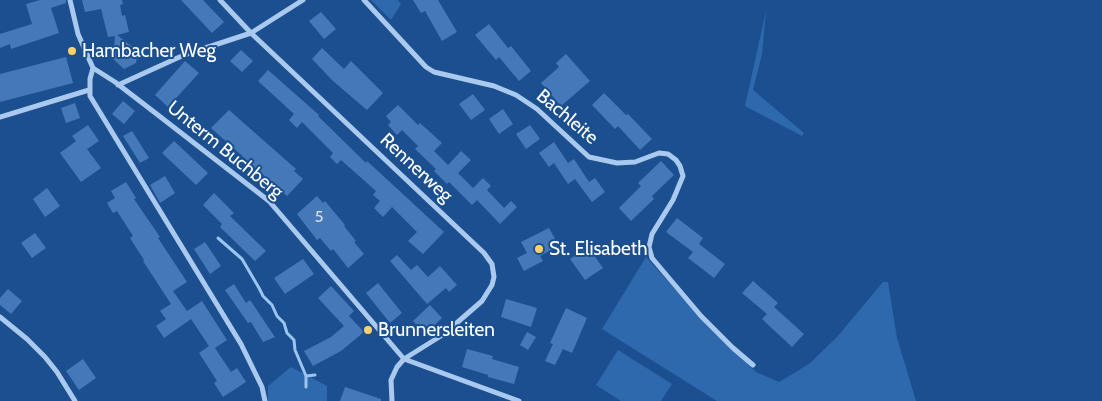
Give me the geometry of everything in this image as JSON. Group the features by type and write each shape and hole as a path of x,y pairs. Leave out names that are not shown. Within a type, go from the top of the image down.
{"street":[{"path":"70,0 78,34 93,68 89,90 96,108 241,344 262,387 265,401"},
{"name":"Rennerweg","path":"220,0 251,32 484,253 492,264 494,277 492,286 482,301 444,334 404,358"},
{"path":"118,84 184,55 251,32 303,0"},
{"name":"Bachleite","path":"364,0 426,67 434,72 494,86 516,96 536,109 589,158 617,163 635,162 659,153 668,154 676,160 683,176 674,200 652,234 649,247 652,258 702,316 733,348 753,365"},
{"name":"Unterm Buchberg","path":"93,68 118,84 251,185 268,201 404,358"},
{"path":"0,117 89,90"},
{"path":"0,318 27,339 45,357 75,401"},
{"path":"392,401 391,380 404,358 519,401"}],"shaded area":[{"path":"371,0 398,0 401,4 391,20"},
{"path":"766,11 762,54 753,90 804,133 802,136 745,106"},
{"path":"646,257 709,327 756,372 779,382 809,364 837,337 883,282 888,282 897,338 916,401 717,401 602,329"},
{"path":"618,350 672,384 661,401 621,401 596,385"},
{"path":"291,367 327,386 327,401 268,401 268,386"}],"building":[{"path":"40,0 66,0 66,3 51,8 59,33 11,49 10,44 0,48 0,34 32,24 26,4"},
{"path":"82,0 122,0 123,4 120,5 122,16 125,15 129,32 117,35 138,51 136,63 124,69 113,59 115,36 108,37 101,9 85,12"},
{"path":"181,0 203,0 224,22 212,33"},
{"path":"413,0 438,0 457,32 442,41 425,11 421,13"},
{"path":"321,12 336,29 324,39 309,21"},
{"path":"489,24 508,48 511,46 531,71 519,81 499,57 496,60 475,35"},
{"path":"322,48 344,69 351,61 383,93 367,110 333,81 312,59"},
{"path":"241,50 253,61 242,72 230,61"},
{"path":"566,54 590,81 561,106 541,83 559,67 556,63"},
{"path":"66,57 73,83 0,102 0,74"},
{"path":"185,61 199,73 168,107 155,95"},
{"path":"268,70 319,115 366,163 367,161 444,232 423,254 408,241 417,232 392,207 383,217 374,208 380,201 373,195 376,191 341,160 337,164 330,157 333,153 302,122 297,128 289,120 294,114 258,81"},
{"path":"604,93 652,139 640,150 618,126 615,129 592,105"},
{"path":"473,94 485,110 471,120 459,104"},
{"path":"123,101 135,111 124,124 112,114"},
{"path":"75,103 80,118 66,123 61,108"},
{"path":"398,105 418,125 420,123 442,143 434,151 448,165 461,151 471,160 458,173 473,188 483,178 491,186 487,190 504,208 511,201 517,207 500,224 477,200 472,205 449,182 447,184 434,171 436,169 415,149 418,146 402,130 397,135 388,125 391,122 386,116"},
{"path":"503,109 513,124 499,134 489,119"},
{"path":"229,110 296,169 294,171 303,179 287,196 211,128"},
{"path":"88,125 99,141 87,149 101,168 81,182 60,153 76,141 72,136"},
{"path":"530,125 540,139 526,149 516,134"},
{"path":"132,131 149,158 140,163 123,136"},
{"path":"174,141 208,173 196,185 162,153"},
{"path":"554,142 568,163 574,159 589,182 595,178 605,192 592,202 575,179 568,184 554,163 549,167 539,153"},
{"path":"661,161 674,175 652,196 654,199 631,221 619,208 641,186 638,183"},
{"path":"165,176 175,193 160,203 150,185"},
{"path":"126,182 136,198 134,199 187,282 173,291 187,311 202,301 227,340 215,348 231,372 237,368 246,382 223,397 214,383 217,381 199,353 209,346 191,319 164,338 156,326 166,319 160,311 171,304 130,238 133,236 117,211 113,213 107,203 115,198 111,191"},
{"path":"47,188 60,206 45,217 33,199"},
{"path":"214,193 234,213 230,216 266,251 255,261 220,227 222,224 203,205"},
{"path":"317,196 323,203 325,201 345,225 356,241 354,242 364,254 348,268 333,249 331,251 320,238 317,240 297,214"},
{"path":"677,218 703,238 699,244 725,264 714,278 688,258 693,252 666,232"},
{"name":"St. Elisabeth","path":"549,228 559,246 540,256 543,261 524,271 517,258 527,253 521,242"},
{"path":"35,233 46,248 32,258 21,243"},
{"path":"205,242 221,266 210,274 194,249"},
{"path":"588,247 603,268 585,280 570,259"},
{"path":"397,255 411,270 417,265 428,277 440,266 457,285 449,292 446,288 427,304 390,261"},
{"path":"303,259 314,274 285,294 274,278"},
{"path":"753,281 778,303 774,307 804,334 792,347 762,319 767,314 742,293"},
{"path":"378,283 402,313 390,323 366,293"},
{"path":"234,284 246,303 250,300 275,337 263,342 251,322 248,323 225,290"},
{"path":"331,286 354,311 349,316 364,332 341,351 313,366 304,351 331,337 344,326 318,298"},
{"path":"8,289 22,301 11,314 0,305 0,298"},
{"path":"506,299 537,308 531,327 501,317"},
{"path":"430,305 442,318 425,334 413,321"},
{"path":"566,308 587,318 572,353 563,349 555,365 545,361 553,344 550,343"},
{"path":"527,332 536,337 528,350 520,345"},
{"path":"467,349 493,356 492,359 519,367 514,384 462,367"},
{"path":"83,359 96,378 79,390 66,371"},
{"path":"345,387 381,399 381,401 340,401"}],"waterway":[{"path":"218,238 242,259 263,296 272,305 277,316 284,323 287,333 294,340 295,350 306,376 306,387"},
{"path":"306,376 315,375"}],"place":[{"name":"Hambacher Weg","path":"72,51"},
{"name":"St. Elisabeth","path":"539,249"},
{"name":"Brunnersleiten","path":"368,330"}]}
